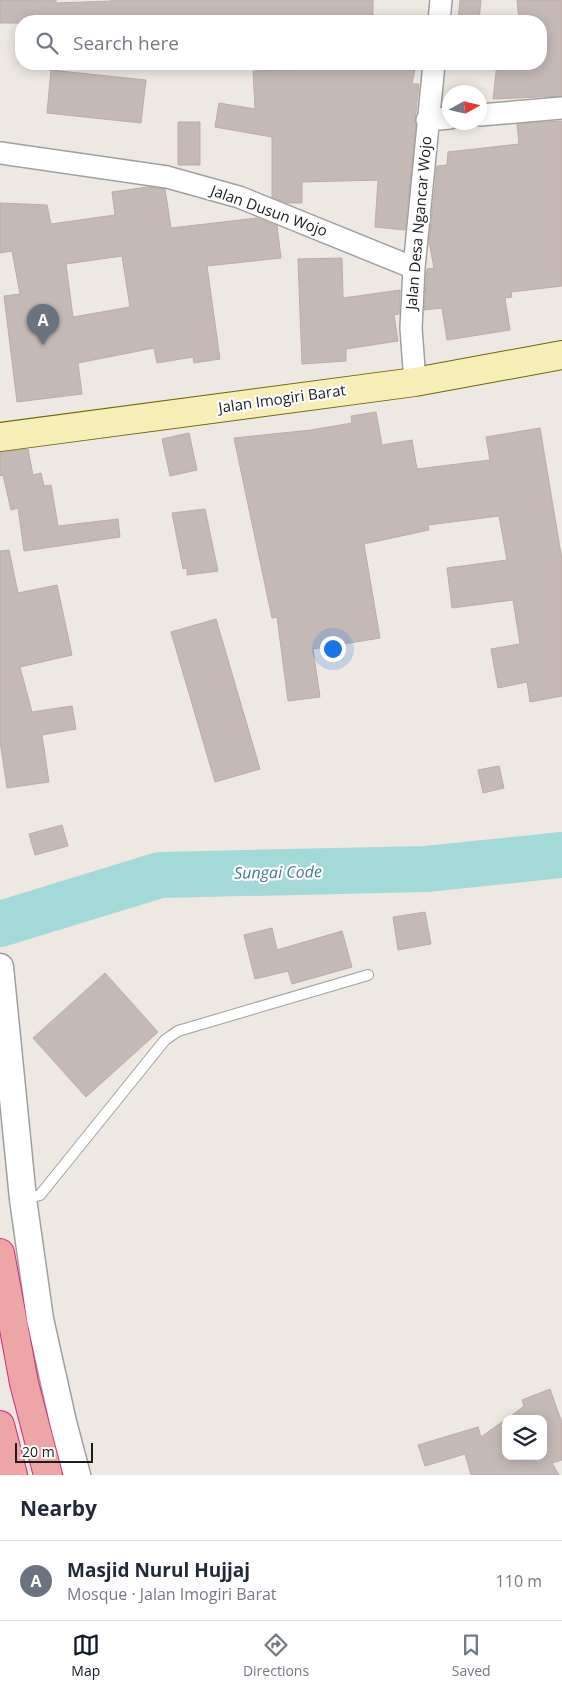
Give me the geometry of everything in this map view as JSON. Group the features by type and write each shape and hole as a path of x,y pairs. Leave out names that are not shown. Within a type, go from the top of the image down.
{"highway":[{"path":"0,1254 24,1383 48,1475"},
{"path":"0,1425 13,1475"}],"main road":[{"name":"Jalan Imogiri Barat","path":"0,437 415,382 562,354"}],"street":[{"path":"440,15 441,0"},
{"name":"Jalan Desa Ngancar Wojo","path":"415,382 411,328 414,268 433,70"},
{"path":"487,114 562,108"},
{"path":"428,120 442,119"},
{"name":"Jalan Dusun Wojo","path":"0,153 167,177 239,197 414,268"},
{"path":"0,967 23,1199 40,1319 77,1475"}],"lane":[{"path":"23,1199 40,1195 165,1040 178,1030 368,975"}],"building":[{"path":"0,0 56,0 56,3 111,0 373,0 373,15 15,15 15,23 0,23"},
{"path":"460,0 481,0 480,15 458,15"},
{"path":"517,0 562,0 562,96 493,99 496,70 547,70 547,15 518,15"},
{"path":"51,70 146,80 141,123 47,113"},
{"path":"415,70 412,84 419,84 405,230 375,227 378,180 302,182 302,203 287,203 272,197 272,137 215,127 219,103 255,109 253,71"},
{"path":"562,121 562,286 511,292 512,297 505,298 510,330 447,340 442,308 424,310 427,269 434,268 429,242 437,166 447,165 448,152 519,144 517,124"},
{"path":"178,122 200,122 200,165 178,165"},
{"path":"148,187 165,189 171,228 257,218 277,226 281,258 207,266 220,359 194,363 193,357 157,363 154,348 78,363 82,394 17,402 4,296 20,294 12,251 0,253 0,203 47,205 51,224 115,215 112,192","holes":["122,256 130,307 73,317 66,264"]},
{"path":"342,258 343,298 400,290 399,314 394,315 398,341 346,349 346,361 302,364 298,259"},
{"path":"376,412 382,445 412,440 417,469 490,460 486,437 540,428 562,560 562,696 530,702 527,682 498,688 491,649 520,644 513,600 452,608 447,568 507,560 499,516 428,525 429,530 364,544 380,638 313,649 320,697 288,701 277,617 272,618 234,438 311,430 352,423 351,416"},
{"path":"189,433 197,470 170,476 162,439"},
{"path":"28,449 33,475 41,473 44,486 51,485 58,526 118,519 120,537 24,551 18,508 11,510 3,475 0,476 0,452"},
{"path":"205,509 218,571 187,575 187,568 183,569 172,513"},
{"path":"9,550 18,593 57,585 72,655 20,667 32,712 72,706 76,729 42,735 49,782 7,788 0,741 0,551"},
{"path":"216,619 260,769 215,782 171,632"},
{"path":"499,766 504,788 483,793 478,770"},
{"path":"62,825 68,846 35,855 29,834"},
{"path":"425,912 431,944 398,950 393,917"},
{"path":"272,928 277,950 342,931 352,967 292,984 288,971 255,979 244,935"},
{"path":"105,973 158,1032 86,1097 33,1038"},
{"path":"550,1389 562,1423 562,1460 552,1463 559,1475 471,1475 465,1454 425,1466 418,1445 478,1427 481,1437 502,1422 502,1460 547,1460 547,1415 512,1415 524,1406 522,1400"}],"waterway":[{"name":"Sungai Code","path":"0,924 160,875 426,869 562,855"}],"place":[{"name":"Masjid Nurul Hujjaj","path":"43,345"}]}
